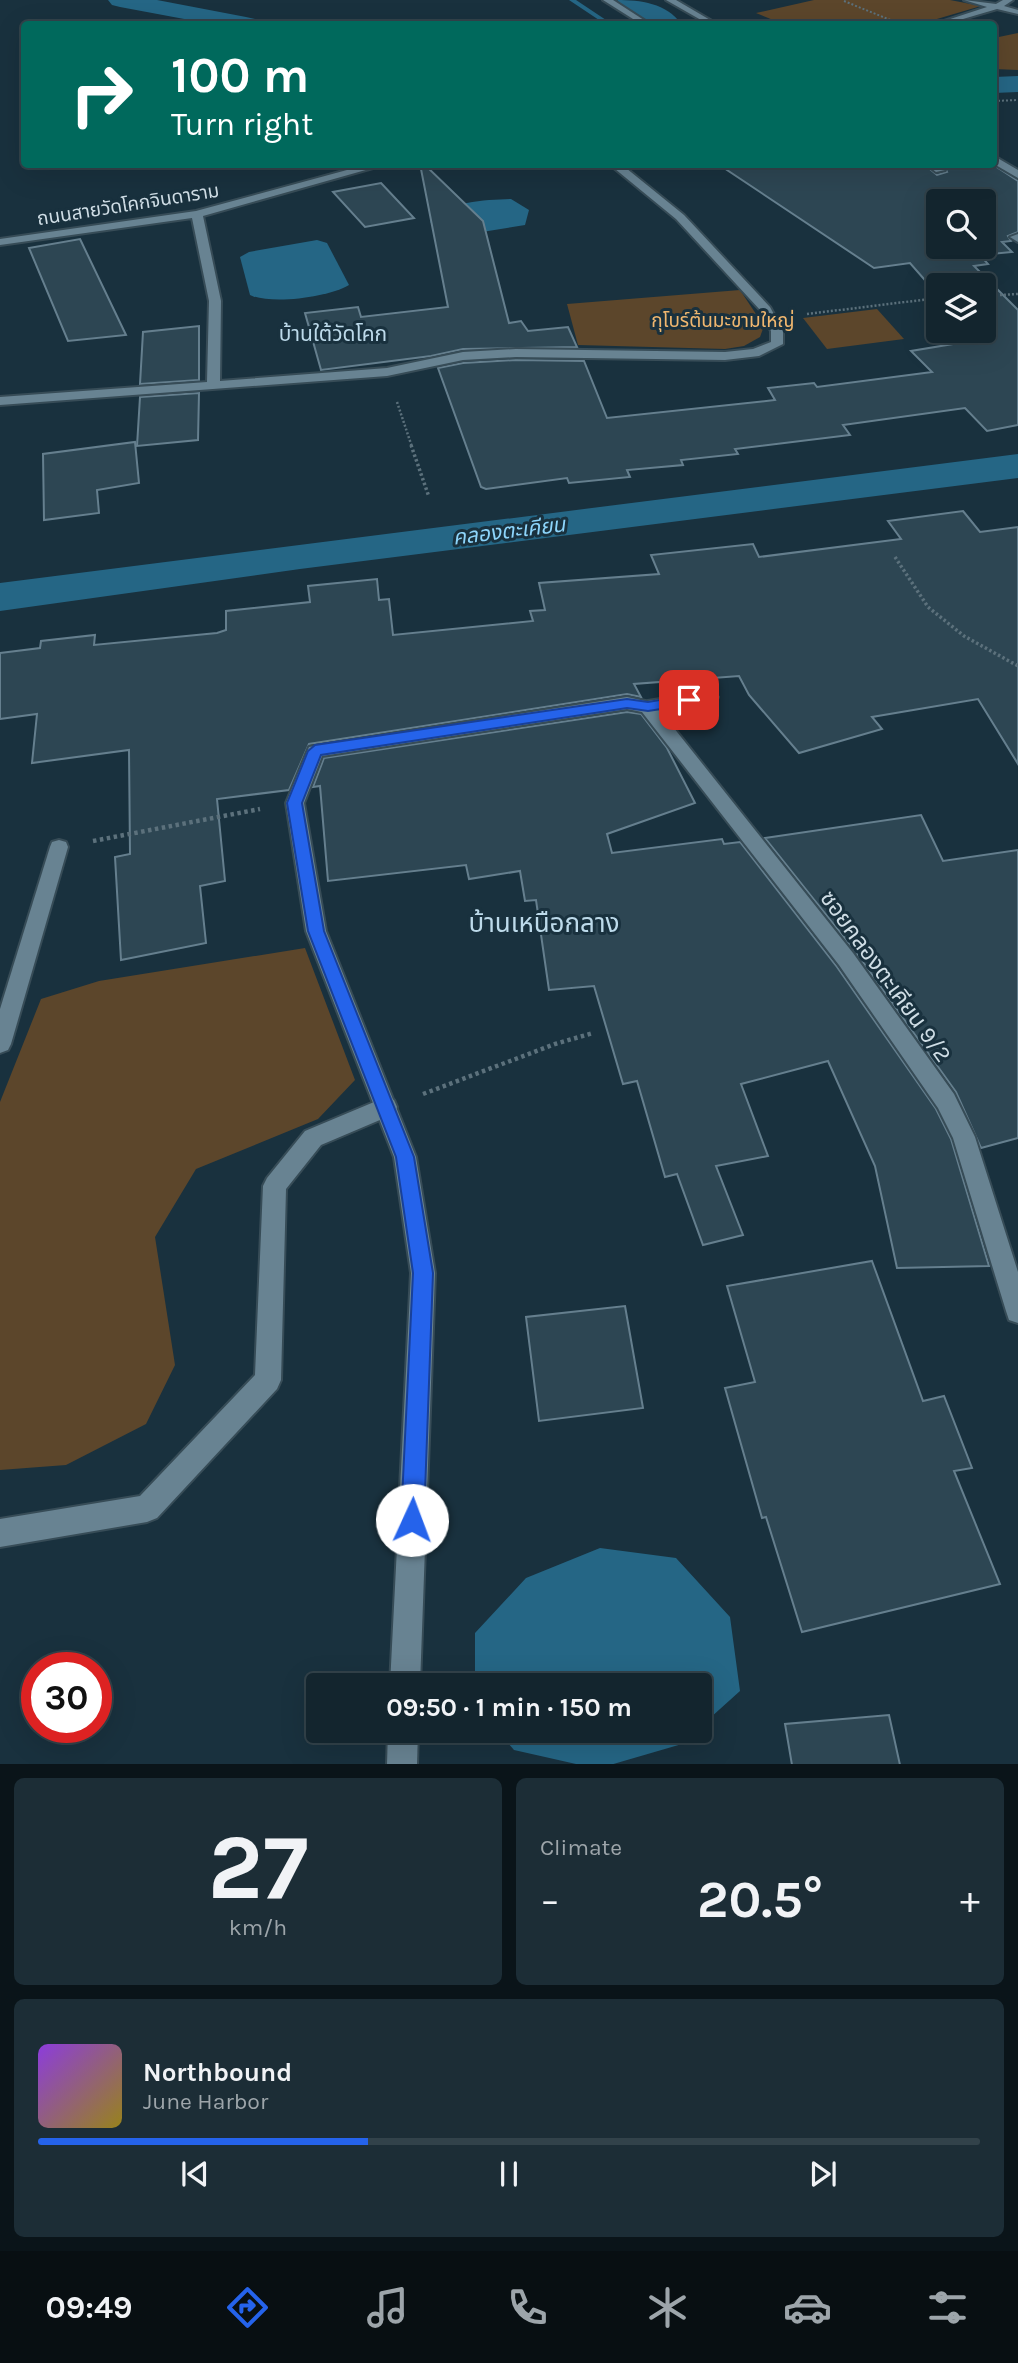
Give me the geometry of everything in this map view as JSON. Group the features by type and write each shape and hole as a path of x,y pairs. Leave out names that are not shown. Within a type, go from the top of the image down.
{"street":[{"path":"607,0 641,21"},
{"path":"670,0 708,21"},
{"path":"968,0 1018,12"},
{"path":"949,21 999,6 1009,0"},
{"path":"997,161 1018,175"},
{"name":"ถนนสายวัดโคกจินดาราม","path":"0,242 197,214 367,168"},
{"path":"0,401 387,372 463,356 516,353 725,356 755,352 777,344 777,331 772,318 680,217 619,168"},
{"path":"197,214 215,301 213,385"},
{"path":"406,1673 423,1273 405,1157 316,931 295,803 315,751 627,704 648,707 710,697"},
{"name":"ซอยคลองตะเคียน 9/2","path":"648,707 845,959 946,1101 964,1137 1018,1311"},
{"path":"0,1044 60,847"},
{"path":"0,1533 147,1508 268,1380 275,1186 313,1138 386,1107"},
{"path":"402,1764 403,1743"}],"path":[{"path":"844,1 893,21"},
{"path":"997,101 1018,100"},
{"path":"996,295 1018,294"},
{"path":"772,318 926,299"},
{"path":"387,372 429,497"},
{"path":"895,557 929,607 964,636 1018,666"},
{"path":"60,847 295,803"},
{"path":"386,1107 555,1044 593,1033"}],"green space":[{"path":"814,0 950,0 981,6 930,21 776,21 756,13"},
{"path":"1018,33 1018,70 997,69 997,37"},
{"name":"กุโบร์ต้นมะขามใหญ่","path":"740,290 764,326 760,337 744,346 725,349 578,345 567,304"},
{"path":"877,309 904,339 827,349 803,318"},
{"path":"305,948 355,1080 318,1119 196,1169 155,1237 175,1365 146,1424 66,1465 0,1470 0,1102 41,999 99,981"}],"water":[{"path":"511,199 529,210 525,225 482,232 444,233 430,222 457,206 479,201"},
{"path":"317,240 327,243 349,285 328,293 300,298 272,299 250,295 240,257 249,252"},
{"path":"600,1548 676,1558 730,1617 740,1691 712,1716 712,1673 475,1673 475,1633 526,1578"},
{"path":"508,1743 683,1743 613,1764 576,1764 514,1750"}],"building":[{"path":"997,167 1018,181 1018,232 1008,236 1011,241 1002,242 1012,252 996,254 996,189 926,189 926,259 984,259 988,264 974,266 981,273 926,273 926,281 910,263 874,268 724,168 929,168 937,175 947,172 945,168"},
{"path":"421,168 428,168 483,221 509,323 521,321 528,331 568,327 577,347 463,349 431,356 321,370 305,313 358,307 361,317 448,307"},
{"path":"381,183 414,218 365,227 333,192"},
{"path":"80,239 126,335 68,341 29,248"},
{"path":"996,288 1018,310 1018,425 987,431 965,408 843,425 850,435 735,449 738,454 681,460 683,465 627,470 630,477 569,483 567,478 486,489 481,487 438,368 463,363 516,360 584,361 607,418 775,400 768,388 814,383 817,387 932,372 911,351 959,343 996,343"},
{"path":"199,326 199,380 140,384 143,332"},
{"path":"199,393 198,440 137,446 140,397"},
{"path":"135,442 139,483 97,490 99,513 44,520 43,454"},
{"path":"963,511 980,532 1018,527 1018,764 978,699 872,717 882,729 799,753 749,695 739,676 634,684 641,697 627,694 309,744 289,790 217,799 225,881 200,886 206,943 121,960 115,857 130,854 129,750 32,763 37,714 0,719 0,653 40,648 41,641 95,635 94,645 217,633 226,630 226,611 310,602 308,586 377,579 379,600 389,599 393,635 533,621 530,611 545,610 539,583 659,574 651,555 753,544 759,557 901,539 888,521"},
{"path":"627,712 641,714 667,748 695,803 607,834 612,853 722,839 724,844 740,842 837,967 936,1109 951,1139 989,1266 897,1268 875,1166 828,1061 741,1084 768,1156 716,1166 743,1235 703,1245 677,1174 665,1177 637,1081 623,1084 594,986 549,990 536,900 525,901 520,871 469,879 466,865 328,881 320,786 313,787 324,758"},
{"path":"921,815 943,861 1018,850 1018,1138 981,1148 956,1092 855,951 765,838"},
{"path":"872,1261 923,1401 944,1396 972,1468 954,1471 1000,1584 802,1632 766,1517 762,1518 725,1388 755,1382 727,1286"},
{"path":"625,1306 643,1408 539,1421 526,1317"},
{"path":"889,1715 900,1764 792,1764 785,1724"}],"waterway":[{"path":"120,0 230,21"},
{"path":"572,0 604,21"},
{"path":"629,0 664,21"},
{"path":"997,85 1018,84"},
{"name":"คลองตะเคียน","path":"0,597 300,556 1018,466"}],"district":[{"name":"บ้านใต้วัดโคก","path":"333,334"},
{"name":"บ้านเหนือกลาง","path":"544,923"}],"route":[{"path":"412,1520 423,1273 405,1157 316,931 295,803 315,751 627,704 648,707 689,700"}]}
